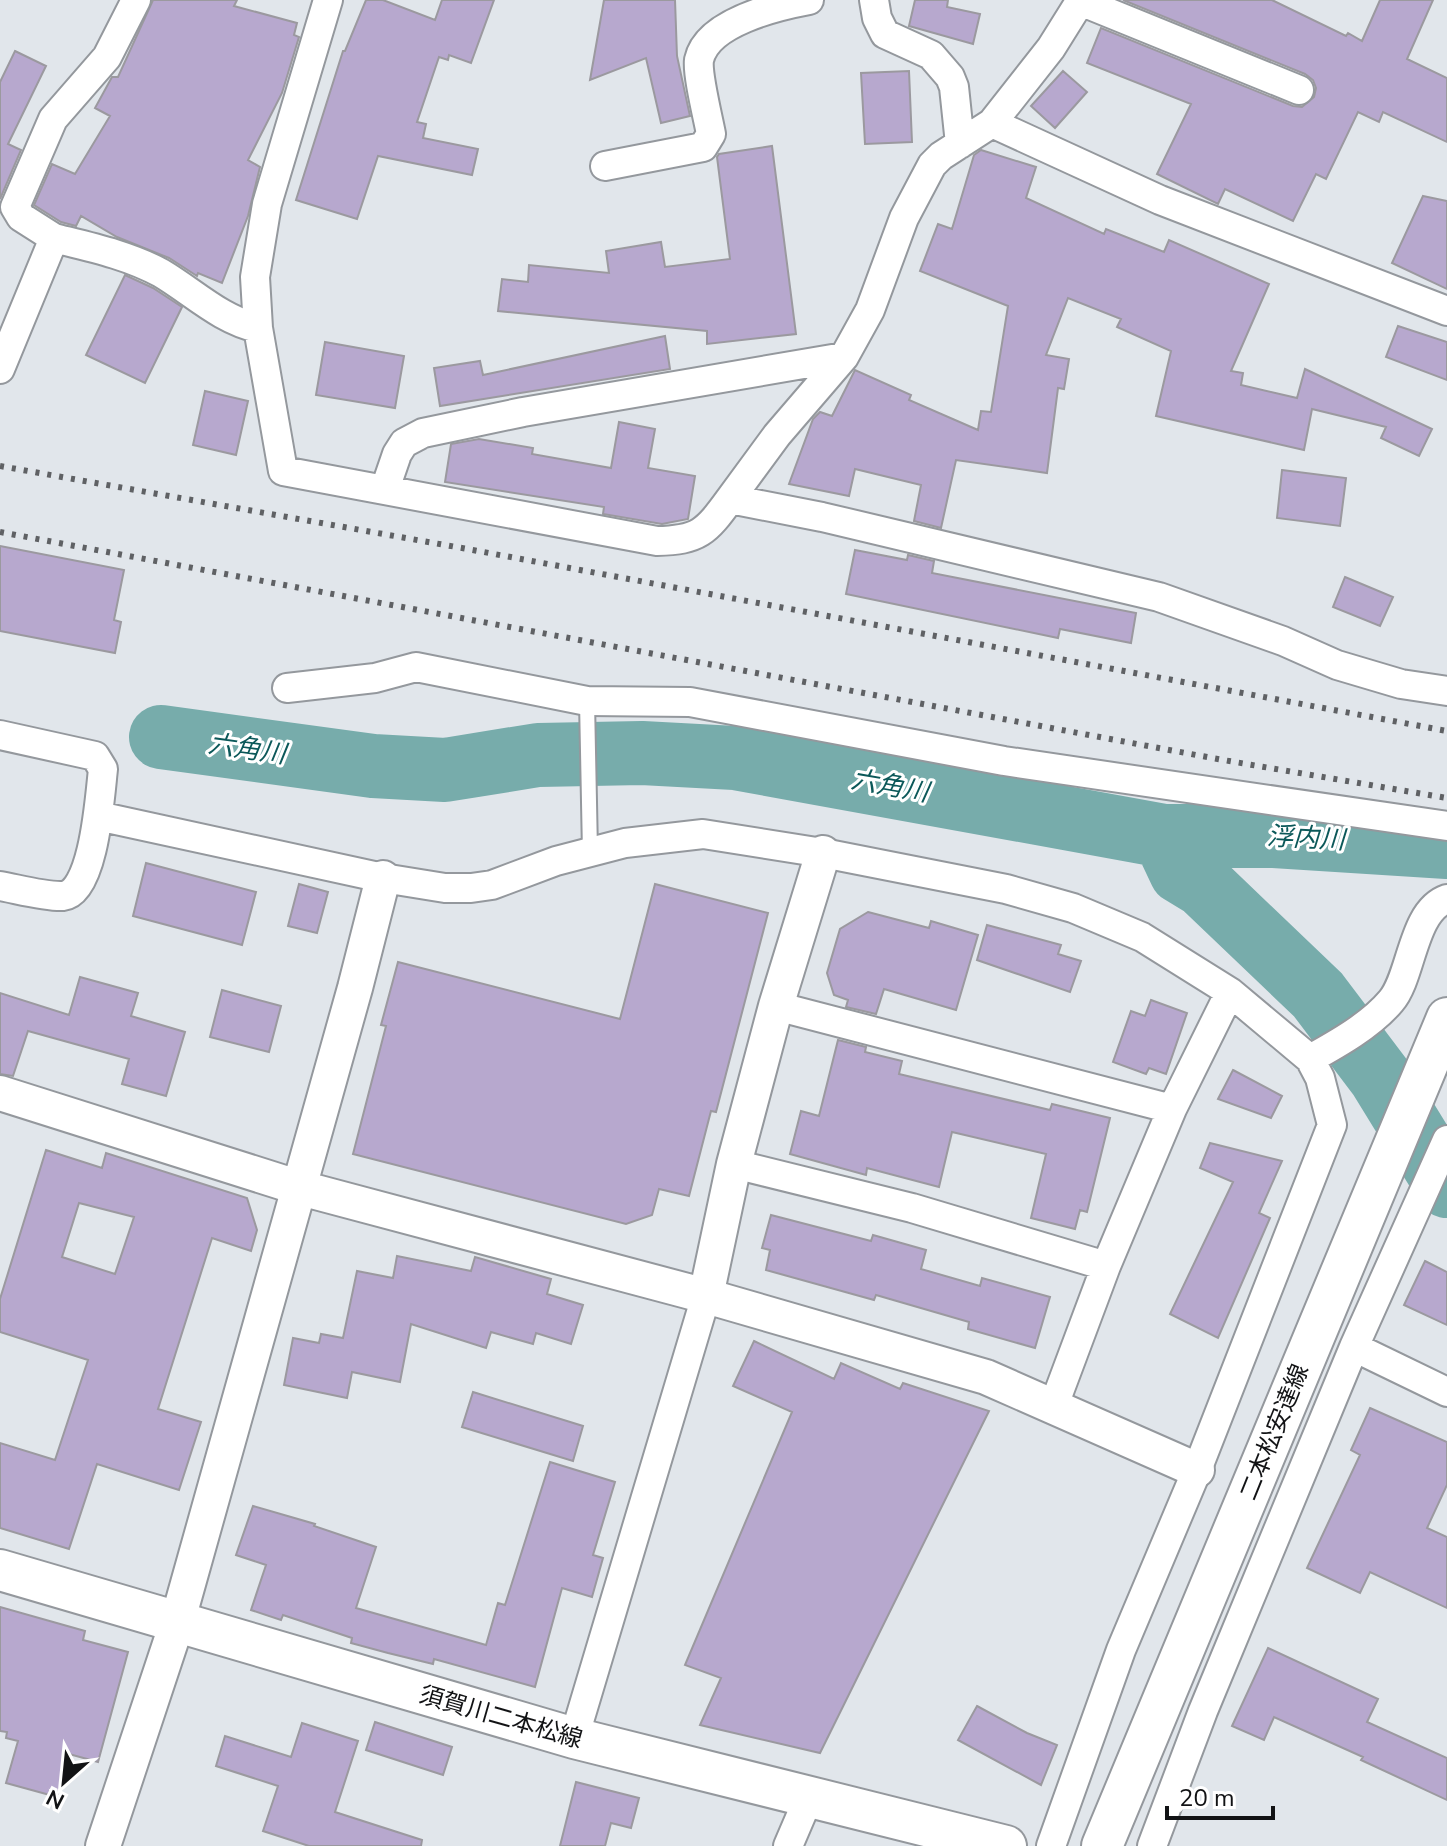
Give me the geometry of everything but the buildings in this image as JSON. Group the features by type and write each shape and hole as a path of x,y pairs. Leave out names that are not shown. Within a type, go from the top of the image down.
{"main road":[{"name":"二本松安達線","path":"1102,1846 1447,1018"},
{"name":"須賀川二本松線","path":"0,1570 574,1738 1006,1846"}],"street":[{"path":"136,0 107,57 53,119 15,207 21,217 54,238 108,251 159,272 237,323 258,328"},
{"path":"328,0 267,204 255,277 258,328 283,471 657,541 686,540 710,526 777,435 844,357 870,310 921,181 941,156 992,123 1051,48 1080,1 1299,90"},
{"path":"605,166 703,147 711,134 699,62 707,43 728,28 771,7 809,0"},
{"path":"874,0 877,18 885,34 931,55 950,77 954,87 960,144"},
{"path":"992,123 1160,200 1447,311"},
{"path":"0,369 54,238"},
{"path":"385,489 404,443 423,433 523,412 844,357"},
{"path":"730,499 822,517 1159,597 1283,641 1337,665 1401,684 1447,691"},
{"path":"287,688 375,678 416,667 588,709 690,702 1004,761 1447,826"},
{"path":"0,735 95,756 103,769 98,816 85,878 77,889 65,896 0,886"},
{"path":"98,816 383,878 445,888 492,885 590,852 653,838 703,834 823,853 1006,889 1073,908 1142,937 1230,992 1314,1056 1332,1125 1197,1470 1121,1650 1051,1846"},
{"path":"574,1738 706,1296 734,1164 776,1006 823,853"},
{"path":"103,1846 177,1623 383,878"},
{"path":"1314,1056 1371,1020 1393,999 1421,927 1440,901 1447,899"},
{"path":"1054,1405 1106,1266 1172,1109 1230,992"},
{"path":"776,1006 1172,1109"},
{"path":"0,1093 297,1187 706,1296 986,1377 1197,1470"},
{"path":"1152,1846 1203,1711 1354,1347 1447,1140"},
{"path":"734,1164 912,1208 1106,1266"},
{"path":"1354,1347 1447,1392"},
{"path":"788,1846 809,1797"}],"lane":[{"path":"588,709 590,852"}],"waterway":[{"name":"六角川","path":"161,737 373,766 445,770 538,755 642,753 735,758 1164,836 1274,836 1447,847"},
{"name":"六角川","path":"1164,836 1181,872 1204,886 1318,995 1380,1077 1447,1186"}],"railway":[{"path":"0,466 462,548 1447,731"},
{"path":"0,532 1223,760 1447,798"}],"water label":[{"name":"浮内川","path":"1306,838"}]}
